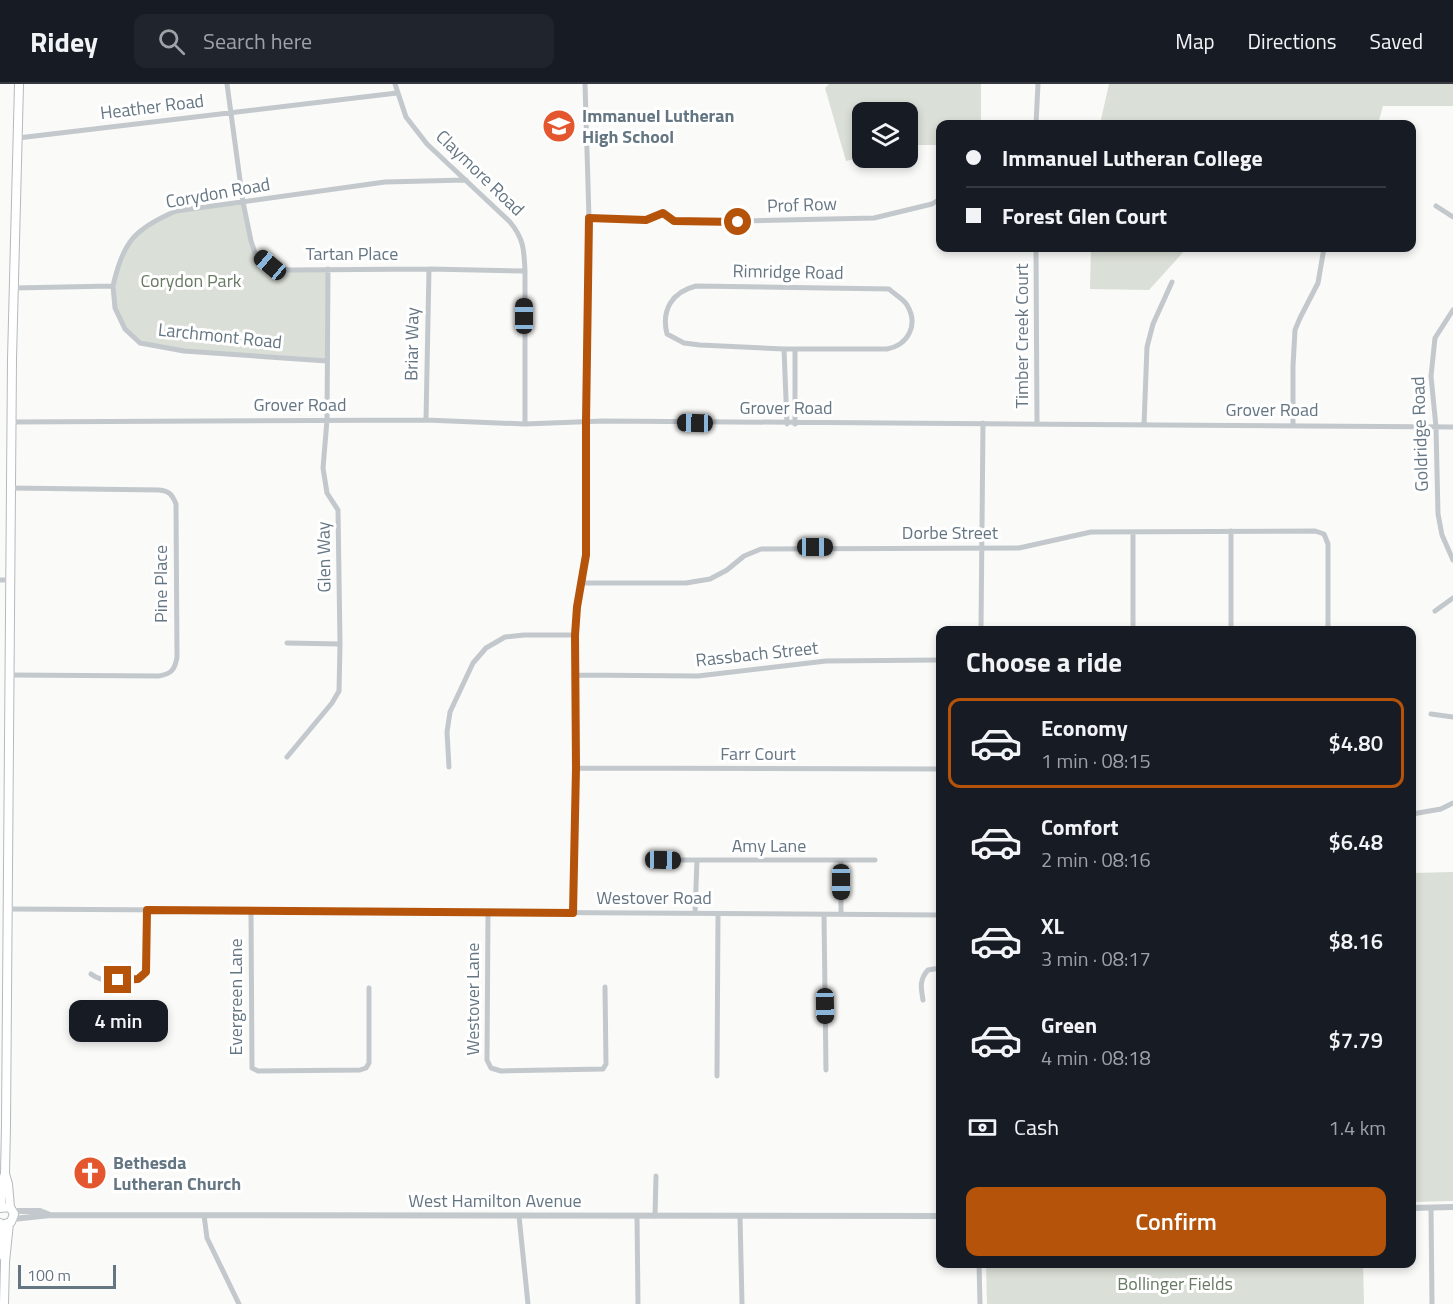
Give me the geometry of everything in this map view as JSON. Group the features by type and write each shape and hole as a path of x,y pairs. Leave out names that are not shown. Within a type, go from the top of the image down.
{"main road":[{"path":"4,1304 6,1215 1,1184 5,1174 11,422 19,84"}],"street":[{"name":"Tartan Place","path":"227,84 243,202 255,253 270,265 289,270 525,271"},
{"name":"Claymore Road","path":"395,84 406,117 427,144 520,234 524,250 525,271 525,424"},
{"path":"573,913 576,768 575,635 577,607 586,555 589,218 585,84"},
{"path":"1036,120 1038,84"},
{"name":"Heather Road","path":"18,138 397,93"},
{"name":"Corydon Road","path":"113,286 119,259 132,239 151,222 176,211 385,182 466,180"},
{"name":"Prof Row","path":"589,218 646,220 663,213 674,221 700,222 874,218 936,202"},
{"path":"1436,206 1453,217"},
{"name":"Timber Creek Court","path":"1036,252 1037,423"},
{"path":"1293,424 1293,366 1296,330 1318,283 1323,252"},
{"name":"Glen Way","path":"287,757 332,703 339,691 338,510 327,493 323,468 327,420 328,269"},
{"name":"Briar Way","path":"426,420 429,269"},
{"path":"1144,425 1147,346 1153,324 1172,282"},
{"path":"14,288 113,286"},
{"name":"Larchmont Road","path":"113,286 115,308 125,329 140,343 184,351 327,361"},
{"name":"Rimridge Road","path":"696,286 889,289 907,304 911,330 899,347 795,349 684,343 667,334 664,321 674,297 686,288 696,286"},
{"name":"Goldridge Road","path":"1453,310 1435,338 1431,376 1436,427 1438,514 1442,535 1453,560"},
{"path":"784,349 787,424"},
{"path":"795,349 795,423"},
{"name":"Grover Road","path":"11,422 426,420 525,424 586,422 1037,423 1453,427"},
{"path":"981,626 983,423"},
{"name":"Pine Place","path":"9,675 159,676 169,674 175,667 177,657 176,504 168,491 11,488"},
{"path":"1231,531 1231,626"},
{"name":"Dorbe Street","path":"582,583 686,583 710,579 727,570 744,556 761,549 1019,548 1091,532 1315,531 1324,534 1328,544 1328,626"},
{"path":"1133,532 1133,626"},
{"path":"0,580 10,580"},
{"path":"1434,611 1453,598"},
{"path":"448,767 447,732 450,712 473,663 486,648 505,637 542,634 575,635"},
{"path":"287,643 340,644"},
{"name":"Rassbach Street","path":"576,675 698,676 826,661 936,660"},
{"path":"1431,714 1453,717"},
{"name":"Farr Court","path":"576,768 936,769"},
{"path":"1416,813 1441,809 1453,803"},
{"name":"Amy Lane","path":"663,860 875,860"},
{"path":"695,913 697,860"},
{"path":"841,861 841,914"},
{"name":"Westover Road","path":"8,909 936,915"},
{"path":"92,974 103,980 133,980 143,977 147,968 147,910"},
{"name":"Evergreen Lane","path":"251,911 252,1068 258,1071 360,1070 366,1068 369,1063 369,988"},
{"name":"Westover Lane","path":"488,913 487,1060 491,1068 501,1071 603,1069 606,1064 605,987"},
{"path":"717,1076 718,914"},
{"path":"824,915 826,1070"},
{"path":"923,1000 922,976 927,970 936,969"},
{"path":"655,1216 656,1176"},
{"path":"1416,1208 1453,1207"},
{"path":"1431,1208 1432,1304"},
{"name":"West Hamilton Avenue","path":"6,1215 39,1218 50,1215 936,1216"},
{"path":"204,1215 207,1238 239,1304"},
{"path":"519,1216 528,1304"},
{"path":"636,1216 638,1304"},
{"path":"740,1217 742,1304"},
{"path":"979,1268 980,1304"}],"green space":[{"path":"829,84 981,84 981,120 936,120 936,145 918,145 918,102 852,102 852,160 846,161 825,88"},
{"path":"1109,84 1453,84 1453,106 1383,106 1379,120 1101,120"},
{"name":"Corydon Park","path":"243,202 254,249 263,260 289,270 328,269 327,361 184,351 140,343 125,329 115,308 113,286 132,239 151,222 176,211"},
{"path":"1091,252 1183,252 1149,290 1090,289"},
{"path":"1453,872 1453,1201 1416,1202 1416,873"},
{"name":"Bollinger Fields","path":"986,1268 1363,1268 1364,1304 987,1304"}],"place":[{"name":"Immanuel Lutheran High School","path":"559,126"},
{"name":"Bethesda Lutheran Church","path":"90,1173"}],"route":[{"path":"118,980 138,979 146,972 147,910 573,913 576,768 575,635 577,607 586,555 589,218 646,220 663,213 674,221 738,222"}]}
